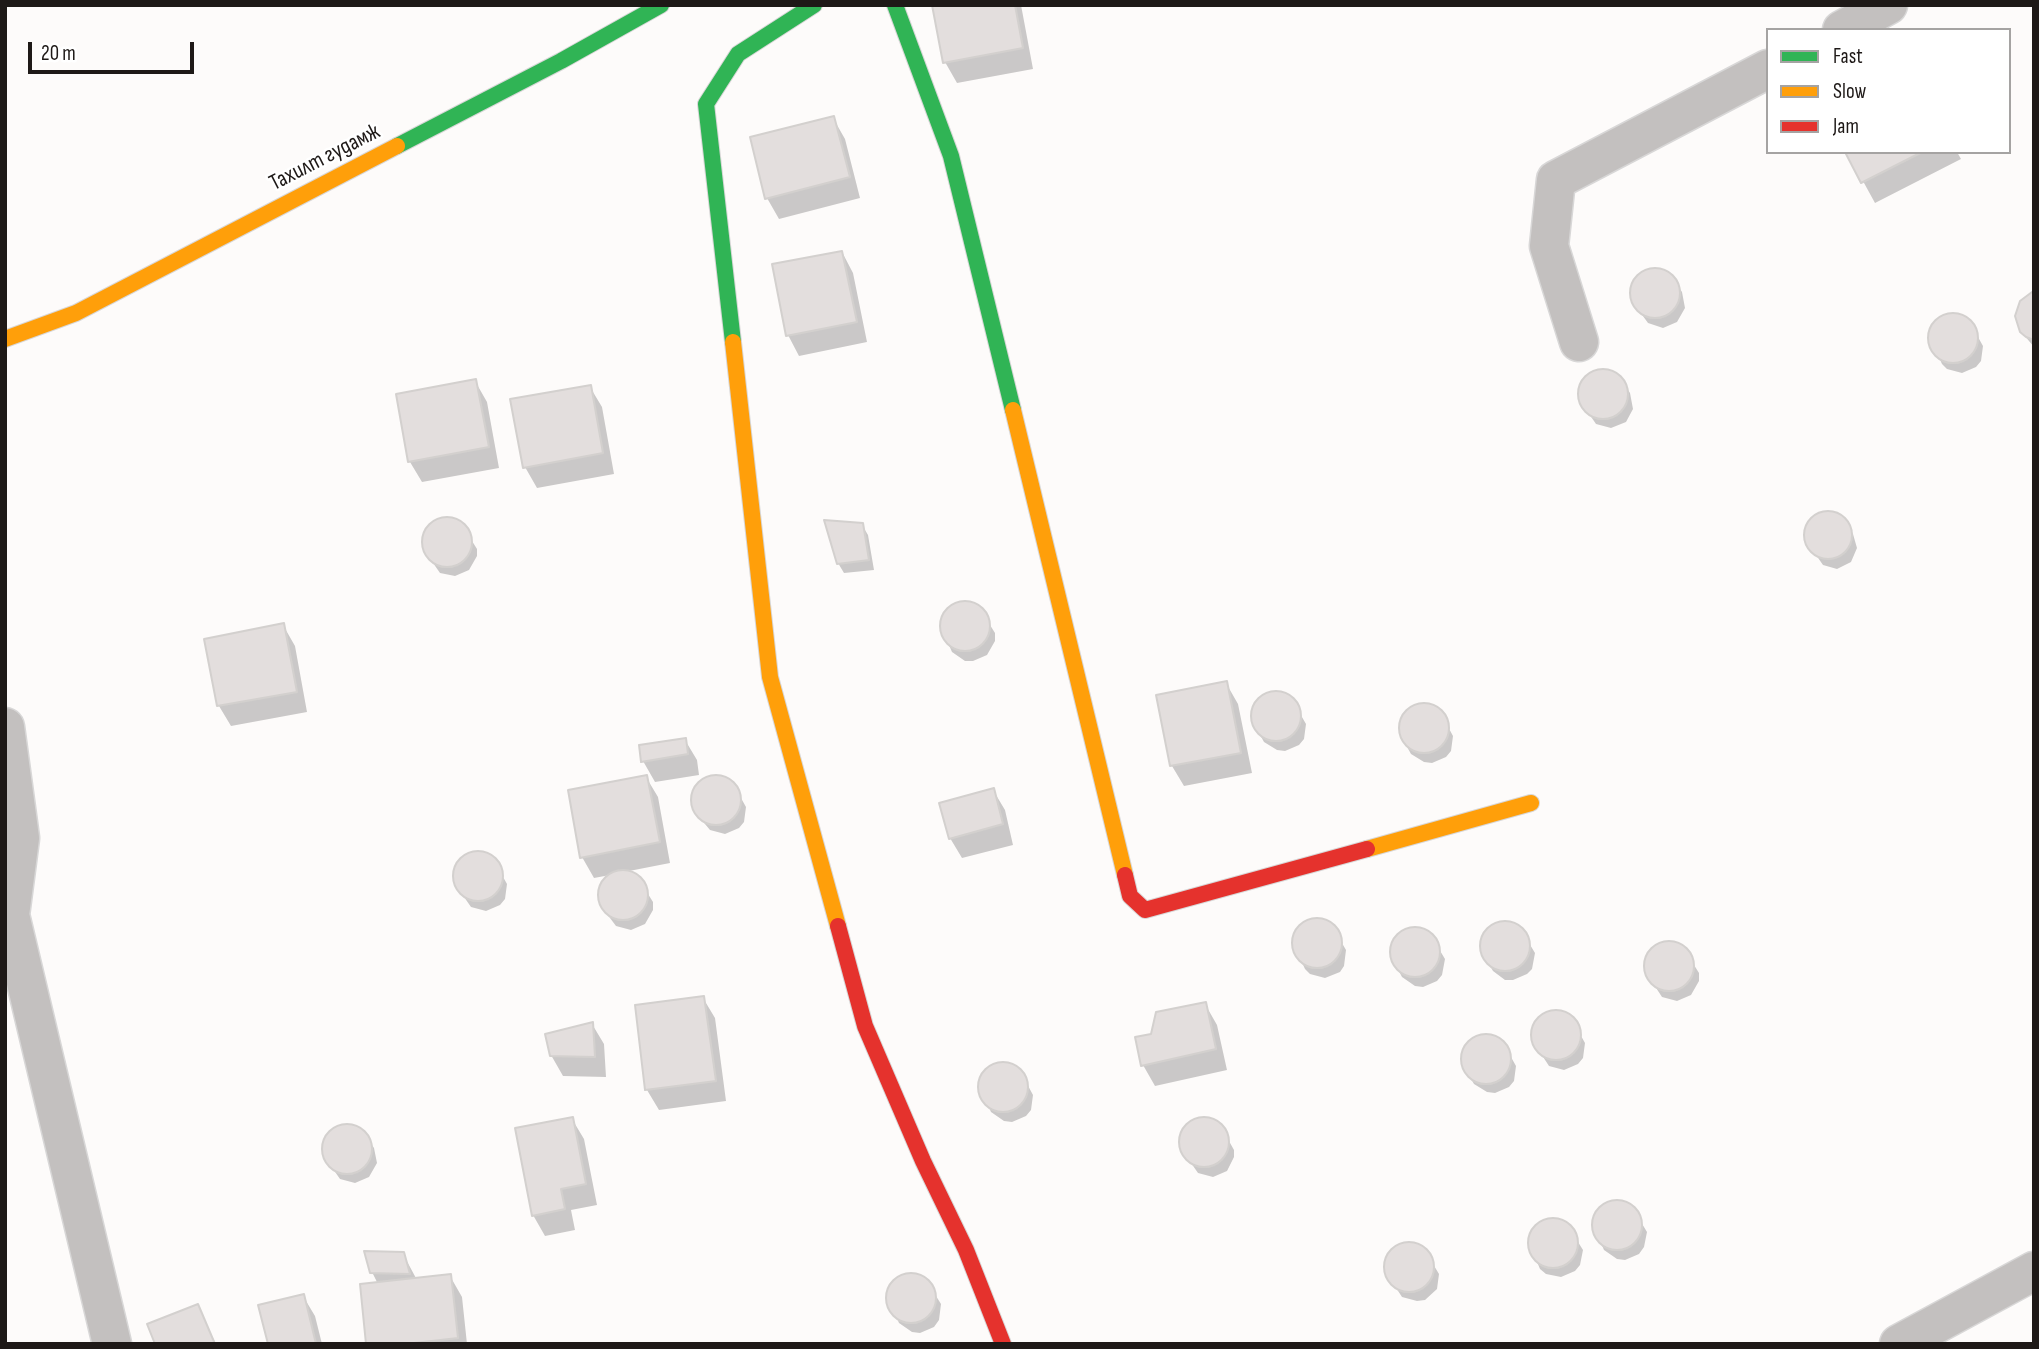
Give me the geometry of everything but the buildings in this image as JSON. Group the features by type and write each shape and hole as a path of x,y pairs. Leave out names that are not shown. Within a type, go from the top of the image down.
{"street":[{"name":"Тахилт гудамж","path":"5,339 76,313 537,74 661,5"},
{"path":"814,5 738,54 706,104 770,677 865,1026 965,1250 1003,1344"},
{"path":"895,5 951,156 1130,896 1144,910 1531,803"},
{"path":"1846,28 1888,5"},
{"path":"1579,342 1549,246 1556,180 1766,70"},
{"path":"5,727 20,838 8,913 112,1344"},
{"path":"1899,1344 2034,1271"}],"traffic: fast":[{"path":"397,146 561,61 661,5"},
{"path":"733,342 706,104 738,54 814,5"},
{"path":"895,5 951,156 1013,410"}],"traffic: slow":[{"path":"5,339 76,313 397,146"},
{"path":"733,342 770,677 838,926"},
{"path":"1013,410 1125,875"},
{"path":"1367,849 1531,803"}],"traffic: jam":[{"path":"1125,875 1130,896 1145,910 1367,849"},
{"path":"838,926 865,1026 923,1161 966,1250 1003,1344"}]}
